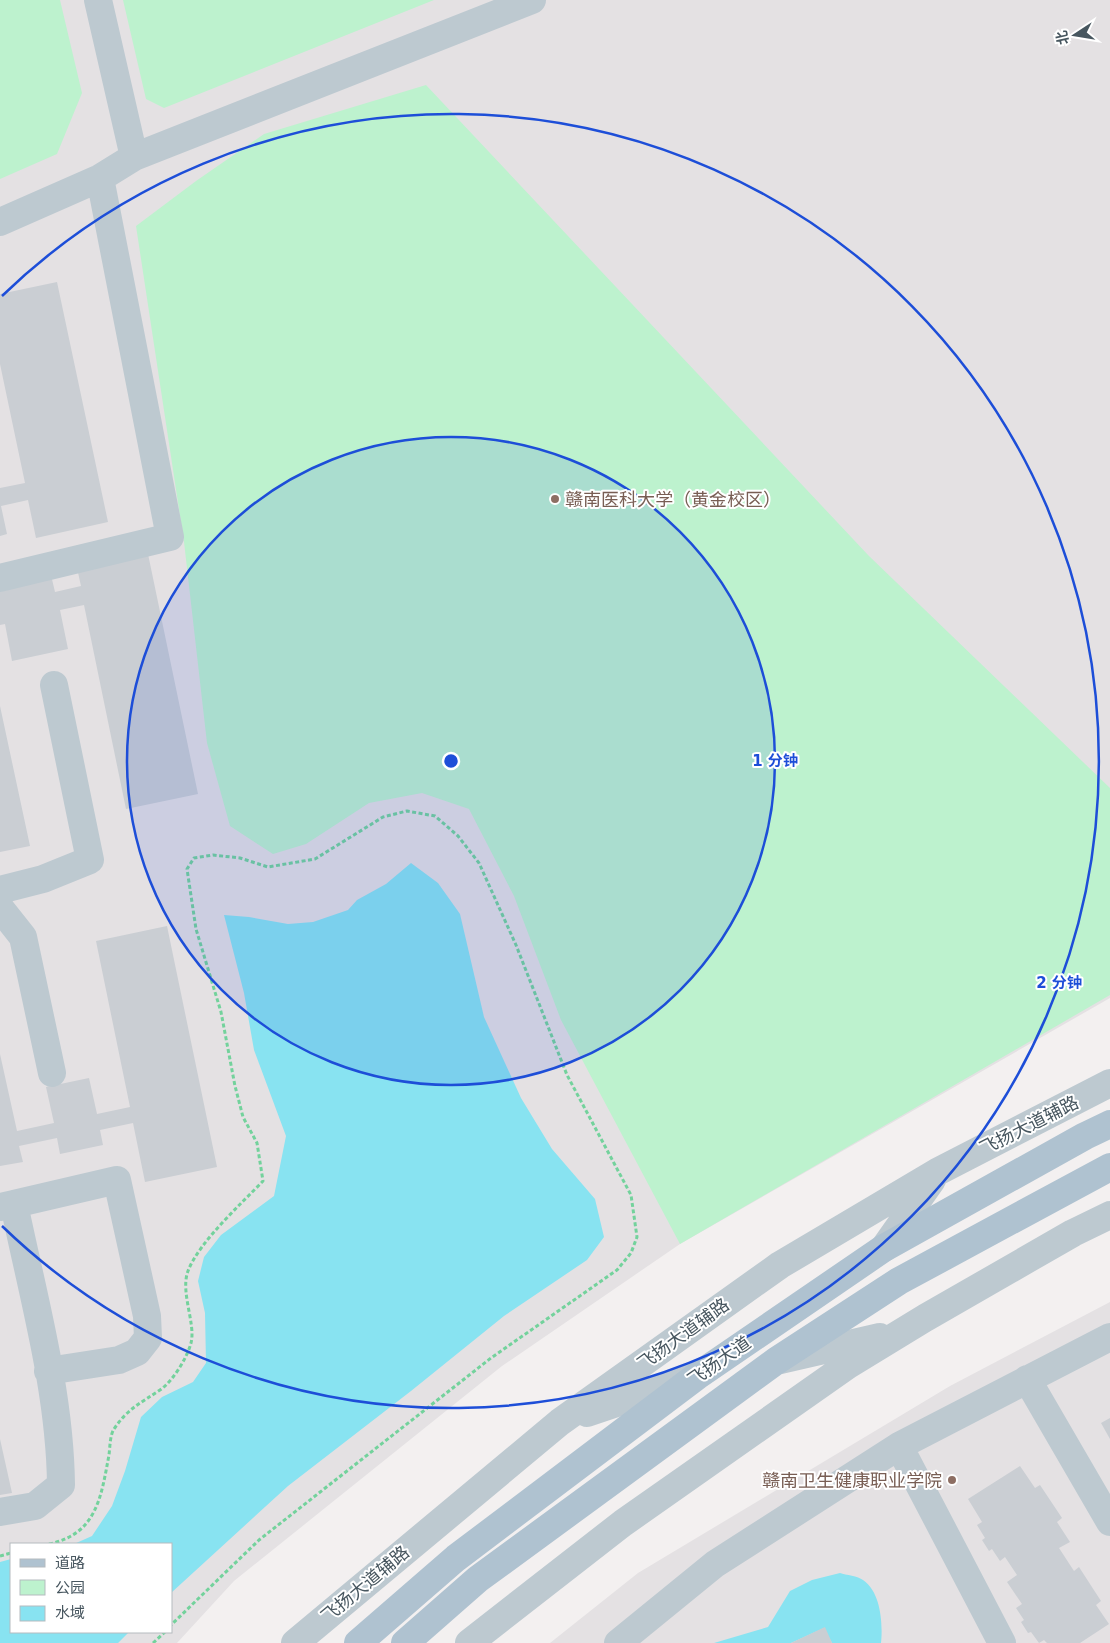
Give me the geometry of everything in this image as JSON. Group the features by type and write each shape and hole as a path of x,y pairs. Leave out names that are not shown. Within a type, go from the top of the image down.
{"main road":[{"name":"飞扬大道","path":"358,1643 456,1558 697,1376 884,1248 1085,1136 1110,1124"},
{"name":"飞扬大道","path":"405,1643 478,1579 776,1360 900,1281 1110,1167"}],"street":[{"path":"98,0 134,157"},
{"path":"0,222 100,178 134,157 532,0"},
{"path":"0,578 170,537 100,178"},
{"path":"0,890 42,879 90,860 54,685"},
{"path":"0,908 23,937 52,1073"},
{"name":"飞扬大道辅路","path":"295,1643 560,1422 780,1265 937,1172 1110,1083"},
{"path":"884,1248 937,1172"},
{"path":"0,1512 35,1506 61,1485 61,1458 48,1371 7,1206 117,1180 147,1316 148,1338 137,1352 119,1360 48,1371"},
{"path":"1073,1234 1110,1196"},
{"path":"468,1643 623,1523 848,1365 900,1333 1073,1234 1110,1215"},
{"path":"776,1360 900,1333"},
{"path":"618,1643 715,1564 899,1446 1110,1337"},
{"path":"560,1422 697,1376"},
{"path":"1028,1379 1110,1522"},
{"path":"899,1446 1002,1643"}],"path":[{"path":"55,1543 61,1542 82,1530 95,1513 113,1430 134,1405 162,1389 181,1365 192,1342 186,1288 188,1272 201,1248 263,1181 257,1143 243,1117 221,1012 196,929 187,869 194,858 212,854 240,858 268,867 315,859 383,817 407,812 435,816 458,836 479,863 516,945 567,1075 631,1195 637,1237 631,1253 618,1270 491,1358 259,1540 172,1624"},
{"path":"153,1643 164,1633"}],"shaded area":[{"name":"赣南医科大学（黄金校区）","path":"0,0 1110,0 1110,998 680,1244 502,1366 234,1581 177,1643 0,1643"},
{"name":"赣南卫生健康职业学院","path":"1110,1302 1110,1643 550,1643 638,1573 950,1386"}],"green space":[{"path":"0,0 60,0 82,93 57,154 0,179"},
{"path":"123,0 434,0 164,108 146,99"},
{"path":"426,85 869,556 1110,788 1110,995 680,1244 561,1020 514,896 469,809 422,793 369,803 306,844 273,854 230,826 207,743 184,542 136,226 196,181 264,134"}],"water":[{"path":"411,863 438,883 460,914 484,1017 521,1098 552,1149 595,1199 604,1237 587,1260 504,1316 288,1486 172,1592 172,1543 76,1543 92,1536 112,1506 125,1471 141,1417 162,1397 193,1382 206,1363 205,1313 198,1281 204,1257 221,1235 274,1196 286,1136 254,1050 244,993 224,915 249,917 288,924 313,922 348,910 357,900 386,884"},
{"path":"10,1559 10,1633 128,1633 118,1643 0,1643 0,1562"},
{"path":"840,1573 861,1579 874,1592 880,1609 881,1643 832,1643 824,1628 791,1643 714,1643 768,1627 790,1591 812,1580"}],"building":[{"path":"57,282 108,522 36,538 28,500 1,506 7,534 0,536 0,488 25,483 0,364 0,294"},
{"path":"148,554 198,794 126,809 84,605 60,610 68,649 12,661 5,624 0,625 0,586 51,575 55,592 81,586 77,568"},
{"path":"0,706 30,846 0,852"},
{"path":"167,926 217,1167 145,1182 133,1123 100,1130 103,1145 60,1154 57,1138 19,1146 23,1162 0,1166 0,1054 17,1131 54,1123 46,1087 89,1078 97,1114 130,1107 96,941"},
{"path":"1110,1418 1110,1439 1101,1423"},
{"path":"0,1439 12,1493 0,1495"},
{"path":"1020,1466 1035,1488 1040,1485 1062,1518 1057,1522 1070,1542 1059,1548 1074,1571 1079,1567 1101,1601 1096,1605 1109,1624 1080,1643 1047,1643 1044,1640 1039,1643 1031,1632 1028,1633 1021,1622 1024,1620 1016,1608 1022,1604 1007,1582 1017,1575 1005,1557 1000,1561 992,1549 989,1551 982,1540 985,1538 977,1525 982,1522 968,1499"},
{"path":"825,1627 832,1643 791,1643"}],"place":[{"name":"赣南医科大学（黄金校区）","path":"555,499"},
{"name":"赣南卫生健康职业学院","path":"952,1480"}]}
